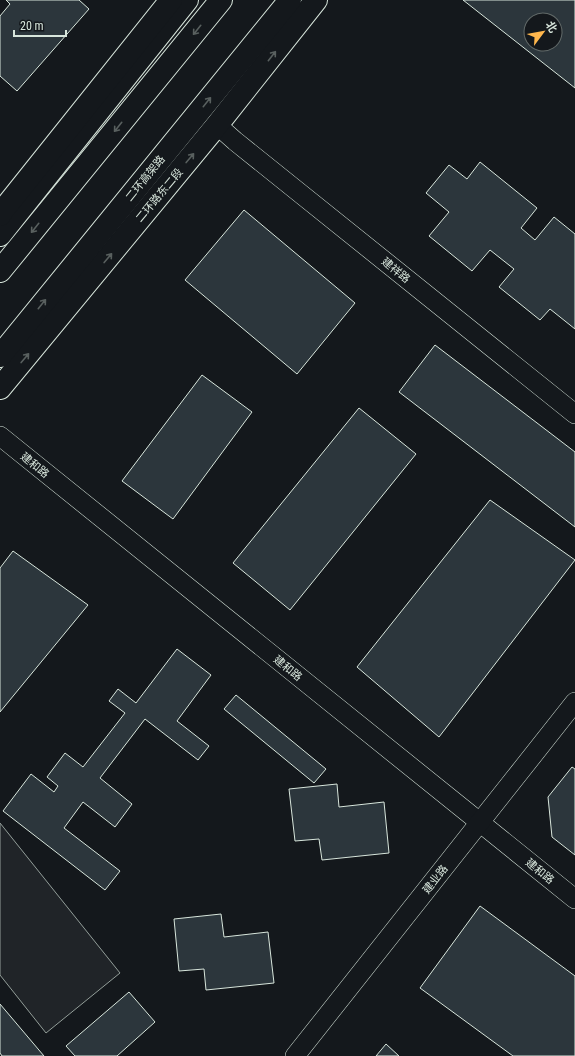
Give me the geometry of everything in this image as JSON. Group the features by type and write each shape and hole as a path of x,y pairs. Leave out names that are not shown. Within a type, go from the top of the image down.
{"main road":[{"path":"2,212 171,0"},
{"path":"0,235 187,0"},
{"path":"0,271 221,0"},
{"name":"二环高架路","path":"0,356 290,0"},
{"name":"二环路东二段","path":"0,388 217,126 316,0"}],"street":[{"name":"建祥路","path":"217,126 575,414"},
{"name":"建和路","path":"0,436 575,899"},
{"name":"建业路","path":"295,1056 575,702"}],"shaded area":[{"path":"0,823 120,973 46,1033 0,975"}],"building":[{"path":"6,0 79,0 89,9 17,91 0,76 0,16 10,4"},
{"path":"463,0 575,0 575,88 529,52 563,52 563,12 523,12 523,47"},
{"path":"480,162 537,208 521,228 535,240 554,217 575,234 575,329 550,309 540,320 499,287 514,269 490,250 472,271 429,236 449,212 426,193 449,165 467,179"},
{"path":"244,210 355,303 297,374 185,280"},
{"path":"435,345 575,452 575,527 399,392"},
{"path":"202,375 252,412 173,519 122,481"},
{"path":"359,408 416,454 290,610 233,563"},
{"path":"490,500 575,560 439,737 357,667"},
{"path":"13,551 88,605 0,712 0,568"},
{"path":"177,649 211,675 177,721 209,746 198,760 145,719 100,778 132,804 115,827 83,802 64,828 120,871 105,890 3,811 31,774 54,792 58,786 47,777 65,753 83,767 125,713 109,701 118,689 136,703"},
{"path":"236,695 326,769 314,783 224,709"},
{"path":"572,767 575,769 575,855 552,837 548,797"},
{"path":"337,784 339,807 384,802 389,853 322,860 319,839 295,841 289,789"},
{"path":"480,906 575,976 575,1056 513,1056 420,988"},
{"path":"221,914 224,937 268,932 274,983 206,990 204,969 179,971 174,919"},
{"path":"129,992 155,1022 117,1056 75,1056 66,1046"},
{"path":"0,1004 44,1056 2,1056 0,1053"},
{"path":"386,1044 399,1056 376,1056"}]}
